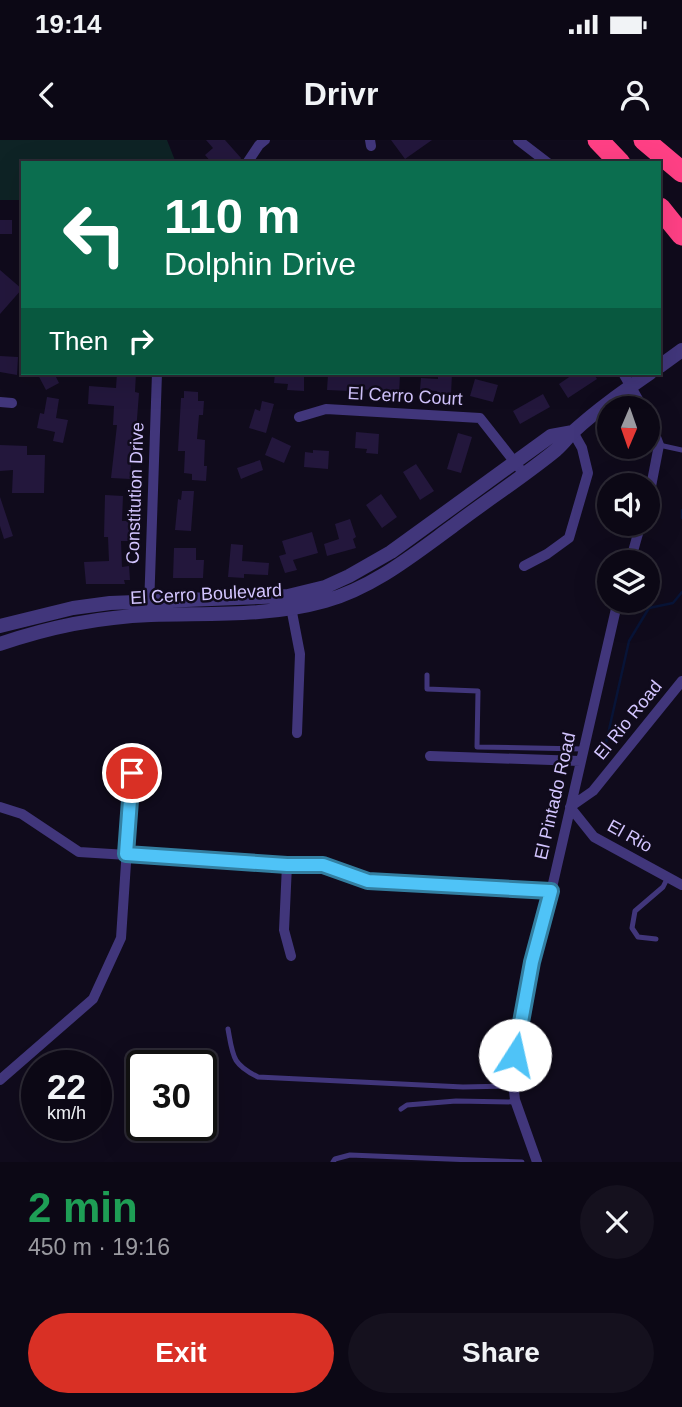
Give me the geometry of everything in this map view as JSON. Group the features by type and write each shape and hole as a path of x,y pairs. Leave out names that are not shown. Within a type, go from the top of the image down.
{"highway":[{"path":"598,140 618,161"},
{"path":"644,140 682,172"},
{"path":"661,209 682,235"}],"street":[{"path":"518,140 545,161"},
{"path":"248,161 259,142"},
{"path":"661,365 682,350"},
{"name":"Constitution Drive","path":"150,615 157,375"},
{"path":"624,375 635,396"},
{"name":"El Cerro Boulevard","path":"0,626 73,608 149,600 290,603 328,600 366,585 400,565 558,448 573,432 647,375"},
{"name":"El Cerro Court","path":"299,416 326,410 480,418 524,474"},
{"path":"524,566 569,538 588,472 582,448 573,432"},
{"name":"El Cerro Boulevard","path":"0,643 79,622 150,615 257,613 290,603 371,565 551,436 573,432"},
{"path":"290,603 300,654 297,733"},
{"name":"El Pintado Road","path":"537,1162 516,1101 512,1073 532,962 615,613"},
{"name":"El Rio Road","path":"570,807 593,791 682,681"},
{"path":"430,755 580,761"},
{"path":"0,1080 93,999 121,938 132,773"},
{"path":"0,807 22,814 79,852 323,865 368,881 551,891"},
{"name":"El Rio","path":"570,807 594,837 682,885"},
{"path":"287,865 284,930 291,956"}],"lane":[{"path":"660,445 682,450"},
{"path":"427,675 426,689 478,691 477,747 583,749"},
{"path":"656,939 638,937 632,928 633,919 639,905 657,893 668,877"},
{"path":"228,1029 233,1057 239,1067 258,1077 463,1087 514,1086"},
{"path":"401,1109 407,1105 456,1101 516,1101"},
{"path":"333,1162 350,1155 523,1162"}],"green space":[{"path":"0,140 167,140 175,161 21,161 21,200 0,200"}],"building":[{"path":"206,140 225,140 241,158 240,161 210,161 205,155 213,148"},
{"path":"391,140 432,140 405,159"},
{"path":"0,220 12,220 12,234 0,234"},
{"path":"0,270 21,290 0,314"},
{"path":"0,356 18,357 17,375 0,372"},
{"path":"38,375 55,375 59,383 46,390"},
{"path":"117,375 136,375 135,392 139,393 130,479 111,478 117,425 113,425 114,406 88,404 89,386 116,388"},
{"path":"275,375 304,375 304,391 287,390 288,384 274,383"},
{"path":"328,375 400,376 399,393 350,388 350,391 327,390"},
{"path":"438,375 452,375 451,395 420,390 421,378 438,379"},
{"path":"572,375 594,375 597,379 568,398 559,384"},
{"path":"475,379 498,385 493,402 470,396"},
{"path":"184,391 198,392 198,401 204,401 203,415 199,415 197,439 205,440 206,481 192,480 192,474 184,473 185,451 178,451 181,398 184,398"},
{"path":"543,394 550,407 520,424 513,411"},
{"path":"47,397 59,399 56,418 68,420 63,443 53,441 55,432 37,428 40,413 44,414"},
{"path":"262,401 274,404 266,433 249,428 255,409 260,411"},
{"path":"356,432 379,434 378,454 355,448"},
{"path":"458,433 472,437 461,473 447,469"},
{"path":"272,437 291,446 284,463 265,455"},
{"path":"0,445 27,446 27,455 45,455 44,493 12,493 13,470 0,471"},
{"path":"313,450 329,451 328,469 304,467 305,452 313,453"},
{"path":"260,460 263,470 241,479 237,468"},
{"path":"416,464 434,491 420,500 403,472"},
{"path":"182,491 194,491 191,531 175,530 178,499 181,500"},
{"path":"381,494 397,517 382,528 366,505"},
{"path":"105,495 123,496 122,521 132,521 131,541 121,541 122,567 129,566 130,580 124,580 125,584 86,584 84,562 109,561 108,537 104,537"},
{"path":"0,497 13,536 4,539 0,526"},
{"path":"350,519 356,537 353,539 356,548 327,556 324,544 339,539 335,524"},
{"path":"312,532 318,553 293,560 297,570 285,573 279,556 286,554 282,541"},
{"path":"231,544 243,545 242,561 269,563 268,575 244,574 244,578 228,577"},
{"path":"174,548 196,548 196,560 204,560 203,578 173,578"}],"waterway":[{"path":"682,510 682,518"},
{"path":"604,752 629,641 649,608 673,603 682,592"}],"route":[{"path":"132,773 126,854 323,865 368,881 551,891 532,962 515,1055"}]}
